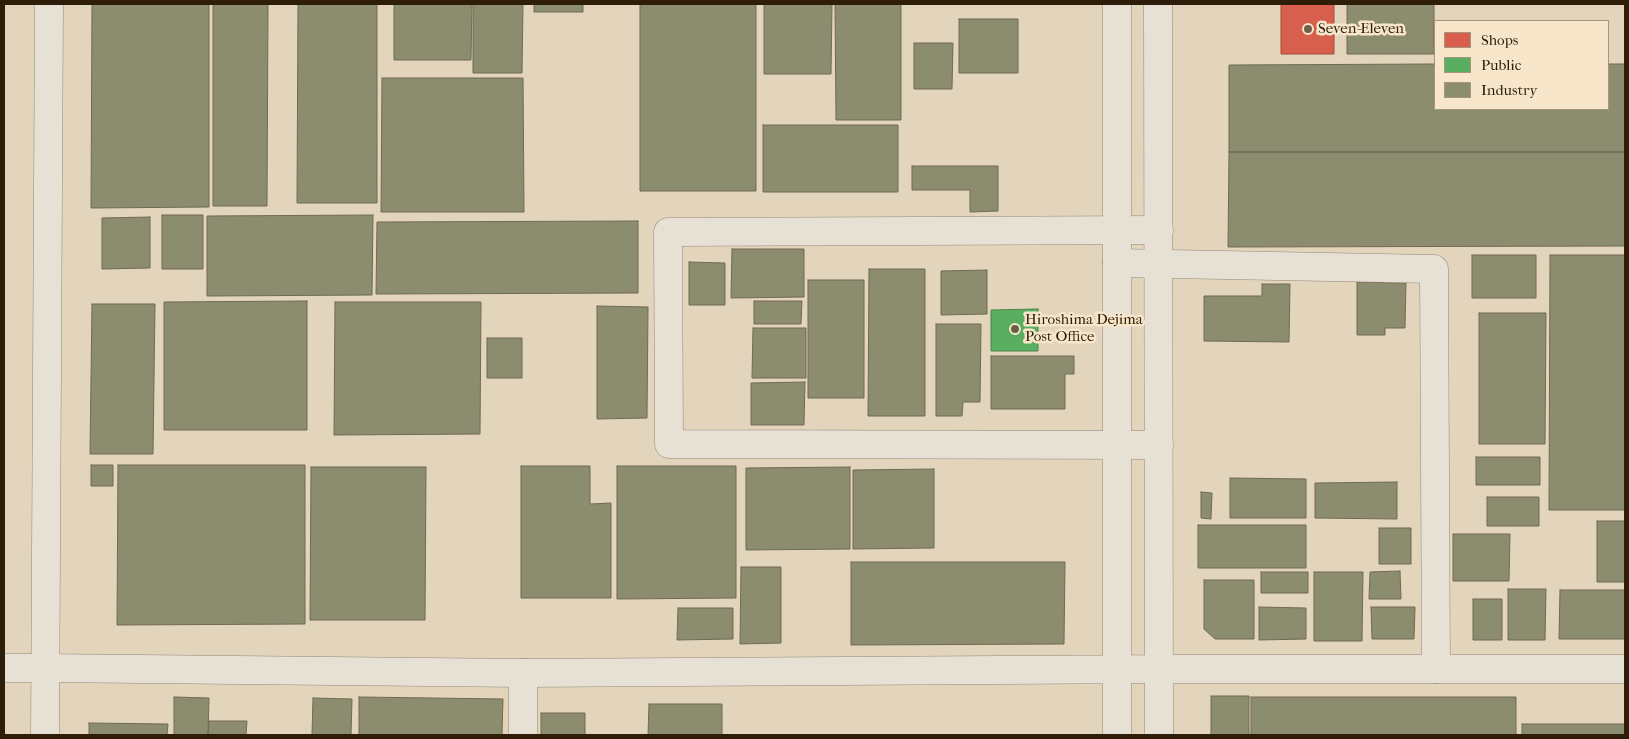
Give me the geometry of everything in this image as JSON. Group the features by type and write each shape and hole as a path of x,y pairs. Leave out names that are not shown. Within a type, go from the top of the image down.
{"street":[{"path":"45,735 49,4"},
{"path":"1116,4 1117,735"},
{"path":"1158,4 1159,735"},
{"path":"1159,230 668,232 669,444 1159,445"},
{"path":"1117,263 1434,268 1436,669"},
{"path":"4,668 523,673 1159,669 1625,669"},
{"path":"523,673 523,735"}],"building: Shops":[{"name":"Seven-Eleven","path":"1281,4 1334,4 1334,54 1281,54"}],"building: Public":[{"path":"1038,309 1038,351 991,351 991,310"}],"building: Industry":[{"path":"92,4 209,4 209,207 91,208"},
{"path":"213,4 268,4 267,206 213,206"},
{"path":"298,4 377,4 377,203 297,203"},
{"path":"394,4 472,4 471,60 394,60"},
{"path":"473,4 523,4 522,73 473,73"},
{"path":"534,4 583,4 583,12 534,12"},
{"path":"640,4 756,4 756,191 640,191"},
{"path":"764,4 832,4 831,74 764,74"},
{"path":"835,4 901,4 901,120 836,120"},
{"path":"1347,4 1434,4 1434,54 1347,54"},
{"path":"959,19 1018,19 1018,73 959,73"},
{"path":"914,43 953,43 952,89 914,89"},
{"path":"1434,64 1434,110 1609,110 1609,64 1625,64 1625,152 1229,152 1229,65"},
{"path":"382,78 523,78 524,212 381,212"},
{"path":"763,125 898,125 898,192 763,192"},
{"path":"1229,152 1625,152 1625,246 1228,247"},
{"path":"912,166 998,166 998,211 970,212 970,190 912,190"},
{"path":"162,215 203,215 203,269 162,269"},
{"path":"373,215 372,295 207,296 207,216"},
{"path":"150,217 150,268 102,269 102,218"},
{"path":"638,221 638,293 376,294 377,222"},
{"path":"732,249 804,249 804,297 731,298"},
{"path":"1472,255 1536,255 1536,298 1472,298"},
{"path":"1550,255 1625,255 1625,510 1549,510"},
{"path":"689,262 725,263 725,305 689,305"},
{"path":"869,269 925,269 925,416 868,416"},
{"path":"987,270 987,314 941,315 941,271"},
{"path":"808,280 864,280 864,398 808,398"},
{"path":"1357,282 1406,283 1405,328 1385,328 1385,335 1357,335"},
{"path":"1262,284 1290,284 1289,342 1204,341 1204,296 1262,296"},
{"path":"307,301 307,430 164,430 164,302"},
{"path":"754,301 802,301 801,324 754,324"},
{"path":"335,302 481,302 480,434 334,435"},
{"path":"92,304 155,304 153,454 90,454"},
{"path":"597,306 648,307 647,418 597,419"},
{"path":"1479,313 1546,313 1545,444 1479,444"},
{"path":"936,324 981,324 980,402 963,402 962,416 936,416"},
{"path":"753,328 806,328 806,378 752,378"},
{"path":"487,338 522,338 522,378 487,378"},
{"path":"991,356 1074,356 1074,374 1065,374 1065,409 991,409"},
{"path":"805,382 804,425 751,425 751,383"},
{"path":"1476,457 1540,457 1540,485 1476,485"},
{"path":"91,465 113,465 113,486 91,486"},
{"path":"118,465 305,465 305,624 117,625"},
{"path":"521,466 590,466 590,504 611,503 611,598 521,598"},
{"path":"617,466 736,466 736,598 617,599"},
{"path":"311,467 426,467 425,620 310,620"},
{"path":"850,467 850,549 746,550 746,468"},
{"path":"934,469 934,548 853,549 853,470"},
{"path":"1230,478 1306,479 1306,518 1230,518"},
{"path":"1397,482 1397,519 1315,518 1315,483"},
{"path":"1201,492 1212,493 1211,519 1201,518"},
{"path":"1487,497 1539,497 1539,526 1487,526"},
{"path":"1597,521 1625,521 1625,582 1597,582"},
{"path":"1198,525 1306,525 1306,568 1198,568"},
{"path":"1379,528 1411,528 1411,564 1379,564"},
{"path":"1453,534 1510,534 1509,581 1453,581"},
{"path":"851,562 1065,562 1064,644 851,645"},
{"path":"741,567 781,567 781,643 740,644"},
{"path":"1400,571 1401,599 1369,599 1370,572"},
{"path":"1261,572 1308,572 1308,593 1261,593"},
{"path":"1314,572 1363,572 1362,641 1314,641"},
{"path":"1204,580 1254,580 1254,639 1215,639 1204,629"},
{"path":"1508,589 1546,589 1545,640 1508,640"},
{"path":"1560,590 1625,590 1625,639 1559,639"},
{"path":"1473,599 1502,599 1502,640 1473,640"},
{"path":"1259,607 1306,608 1306,639 1259,640"},
{"path":"1371,607 1415,607 1414,639 1372,639"},
{"path":"678,608 733,608 733,639 677,640"},
{"path":"1211,696 1249,696 1249,735 1211,735"},
{"path":"174,697 209,698 208,735 174,735"},
{"path":"359,697 503,699 502,735 359,735"},
{"path":"1251,697 1516,697 1516,735 1251,735"},
{"path":"313,698 352,699 351,735 312,735"},
{"path":"649,704 722,704 722,735 648,735"},
{"path":"541,713 585,713 585,735 541,735"},
{"path":"209,721 247,721 246,735 208,735"},
{"path":"89,723 168,724 167,735 89,735"},
{"path":"1522,724 1625,724 1625,735 1522,735"}],"place":[{"name":"Seven-Eleven","path":"1308,29"},
{"name":"Hiroshima Dejima Post Office","path":"1015,329"}]}
